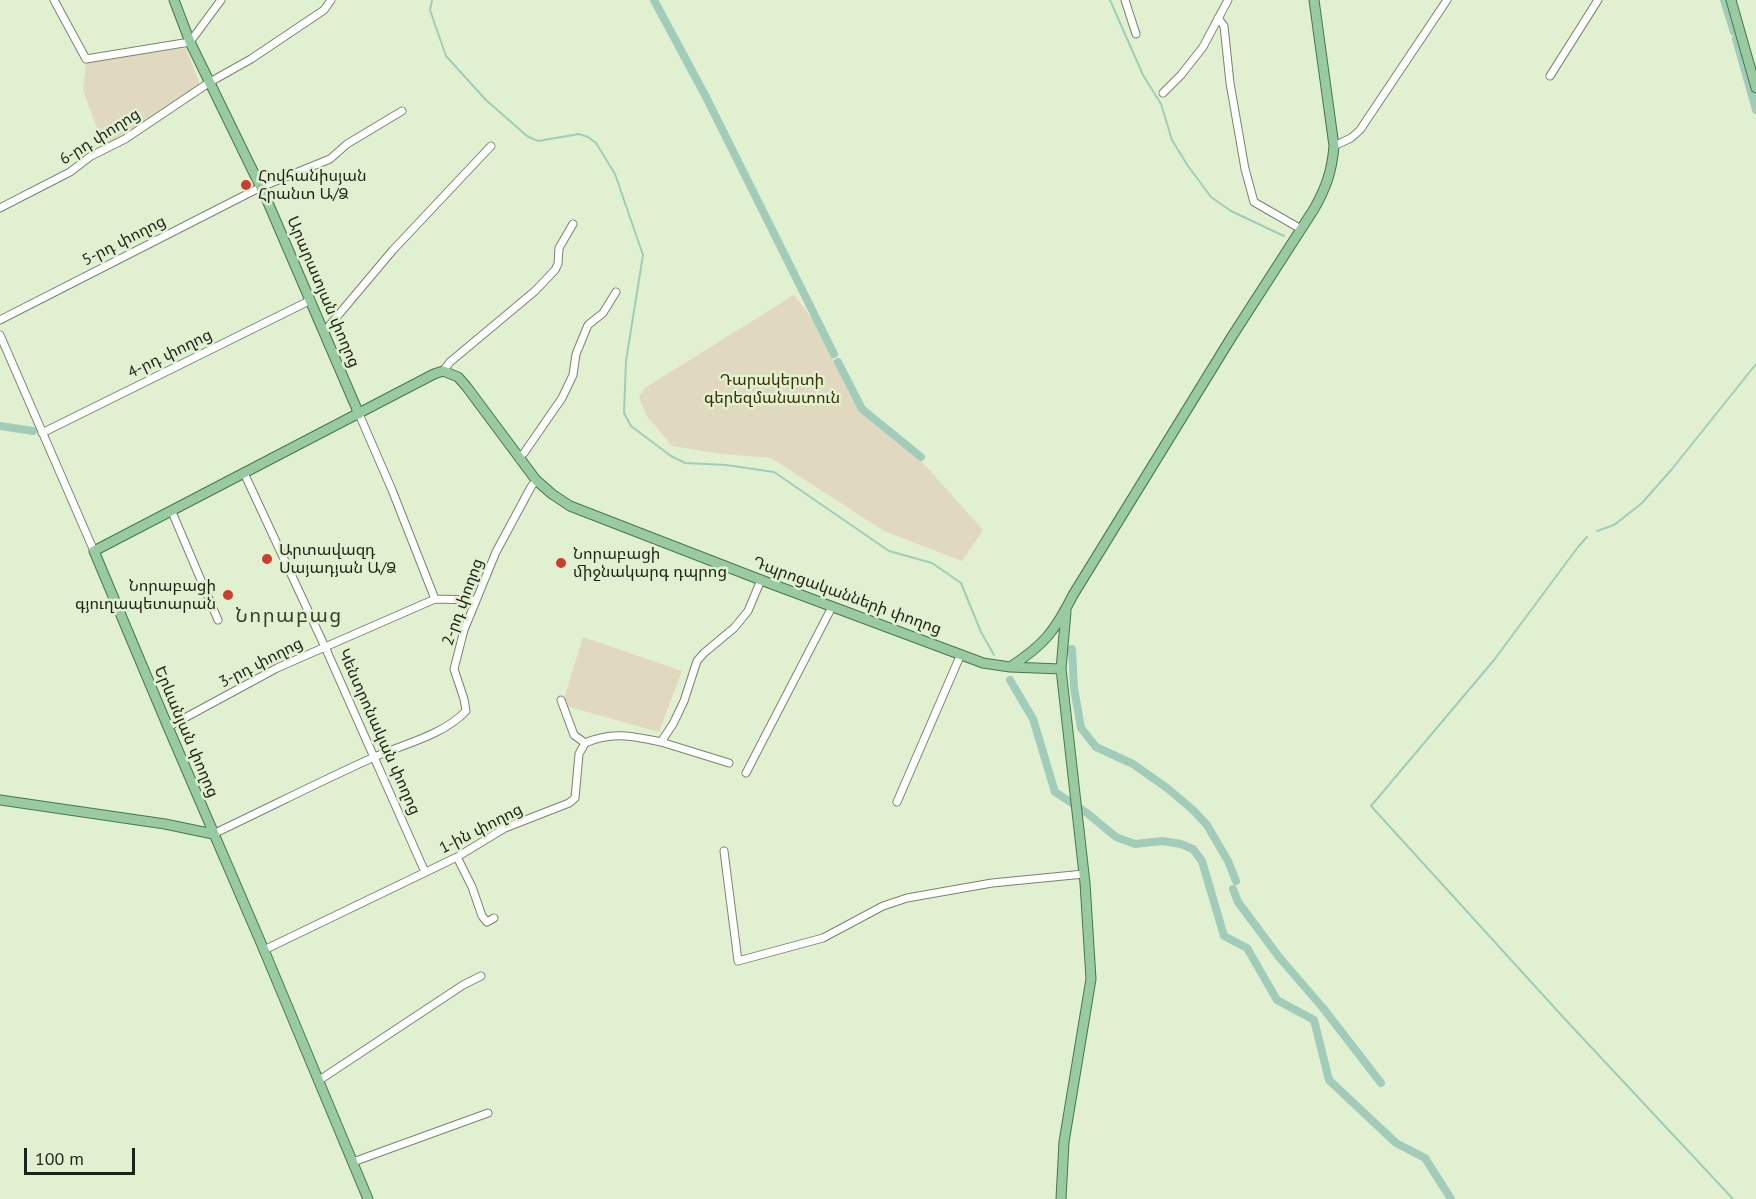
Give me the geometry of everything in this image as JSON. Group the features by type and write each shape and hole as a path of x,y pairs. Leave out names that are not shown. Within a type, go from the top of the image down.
{"main road":[{"name":"Արարատյան փողոց","path":"174,0 190,42 261,187 359,414"},
{"path":"1010,667 1032,652 1052,633 1073,595 1326,188 1333,162 1334,146 1314,0"},
{"path":"1731,0 1756,88"},
{"path":"94,551 443,371"},
{"name":"Դպրոցականների փողոց","path":"443,371 458,377 466,386 536,480 570,506 983,663 1010,667 1061,669"},
{"name":"Երևանյան փողոց","path":"94,551 368,1199"},
{"path":"1061,1199 1064,1142 1091,980 1084,874 1061,669 1067,608"},
{"path":"0,800 165,824 213,834"}],"street":[{"path":"54,0 86,59 190,42 221,0"},
{"name":"6-րդ փողոց","path":"0,208 70,172 91,156 125,140 210,82 324,10 331,0"},
{"path":"1125,0 1136,34"},
{"path":"1163,93 1181,75 1203,46 1228,0"},
{"path":"1334,146 1351,138 1360,130 1447,0"},
{"path":"1550,76 1598,0"},
{"path":"1218,18 1224,26 1230,83 1243,159 1254,202 1301,229"},
{"name":"5-րդ փողոց","path":"0,320 261,187 330,159 347,144 402,111"},
{"path":"324,332 393,250 490,146"},
{"path":"443,371 450,362 535,291 555,270 558,264 559,248 573,224"},
{"path":"519,457 562,398 573,375 576,354 588,325 603,312 616,292"},
{"name":"4-րդ փողոց","path":"42,433 311,300"},
{"path":"0,334 94,551"},
{"name":"Արարատյան փողոց","path":"359,414 435,599"},
{"name":"Կենտրոնական փողոց","path":"244,473 325,647 425,872"},
{"name":"2-րդ փողոց","path":"213,834 458,720 466,711 465,699 454,669 464,630 496,552 536,480"},
{"path":"172,512 218,620"},
{"path":"661,742 684,701 697,662 704,653 734,628 748,611 761,580"},
{"path":"435,599 476,600"},
{"name":"3-րդ փողոց","path":"168,727 277,668 435,599"},
{"path":"746,773 832,607"},
{"path":"897,802 961,654"},
{"path":"561,700 574,735 585,743 598,737 616,735 661,742 729,763"},
{"name":"1-ին փողոց","path":"264,950 457,857 524,819 570,803 575,798 579,754 585,743"},
{"path":"724,851 738,961 823,938 883,906 907,898 992,883 1084,874"},
{"path":"457,857 472,887 482,916 487,922 494,918"},
{"path":"318,1080 463,985 481,976"},
{"path":"353,1162 488,1113"}],"green space":[{"path":"186,48 200,85 104,147 83,90 86,62"},
{"name":"Դարակերտի գերեզմանատուն","path":"794,295 817,325 848,391 863,414 923,463 983,530 962,561 884,531 771,458 722,454 672,446 646,415 639,397 645,388"},
{"path":"583,637 682,671 659,732 562,705"}],"waterway":[{"path":"432,0 430,10 446,56 486,100 527,136 538,141 579,134 588,137 596,143 615,174 643,255 626,361 624,413 631,426 671,456 685,463 726,465 774,472 889,551 932,563 961,583 981,632 994,655"},
{"path":"654,0 706,97 834,354"},
{"path":"1110,0 1143,75 1161,104 1172,140 1188,166 1211,197 1231,211 1284,236"},
{"path":"1724,0 1734,32"},
{"path":"1736,39 1756,110"},
{"path":"838,362 862,409 921,457"},
{"path":"1597,531 1614,525 1642,503 1756,364"},
{"path":"0,426 33,431"},
{"path":"1587,537 1494,660 1371,806 1733,1199"},
{"path":"1072,649 1074,688 1081,728 1096,747 1133,764 1193,810 1207,825 1228,861 1236,881"},
{"path":"1010,680 1033,719 1055,792 1087,813 1116,837 1135,844 1162,841 1181,844 1193,849 1202,861 1224,936 1247,948 1277,1000 1314,1020 1329,1080 1396,1143 1425,1158 1451,1199"},
{"path":"1233,889 1238,902 1279,957 1323,1008 1381,1083"}],"place":[{"name":"Հովհանիսյան Հրանտ Ա/Ձ","path":"246,185"},
{"name":"Արտավազդ Սայադյան Ա/Ձ","path":"267,559"},
{"name":"Նորաբացի միջնակարգ դպրոց","path":"561,563"},
{"name":"Նորաբացի գյուղապետարան","path":"228,595"}],"district":[{"name":"Նորաբաց","path":"289,616"}]}
